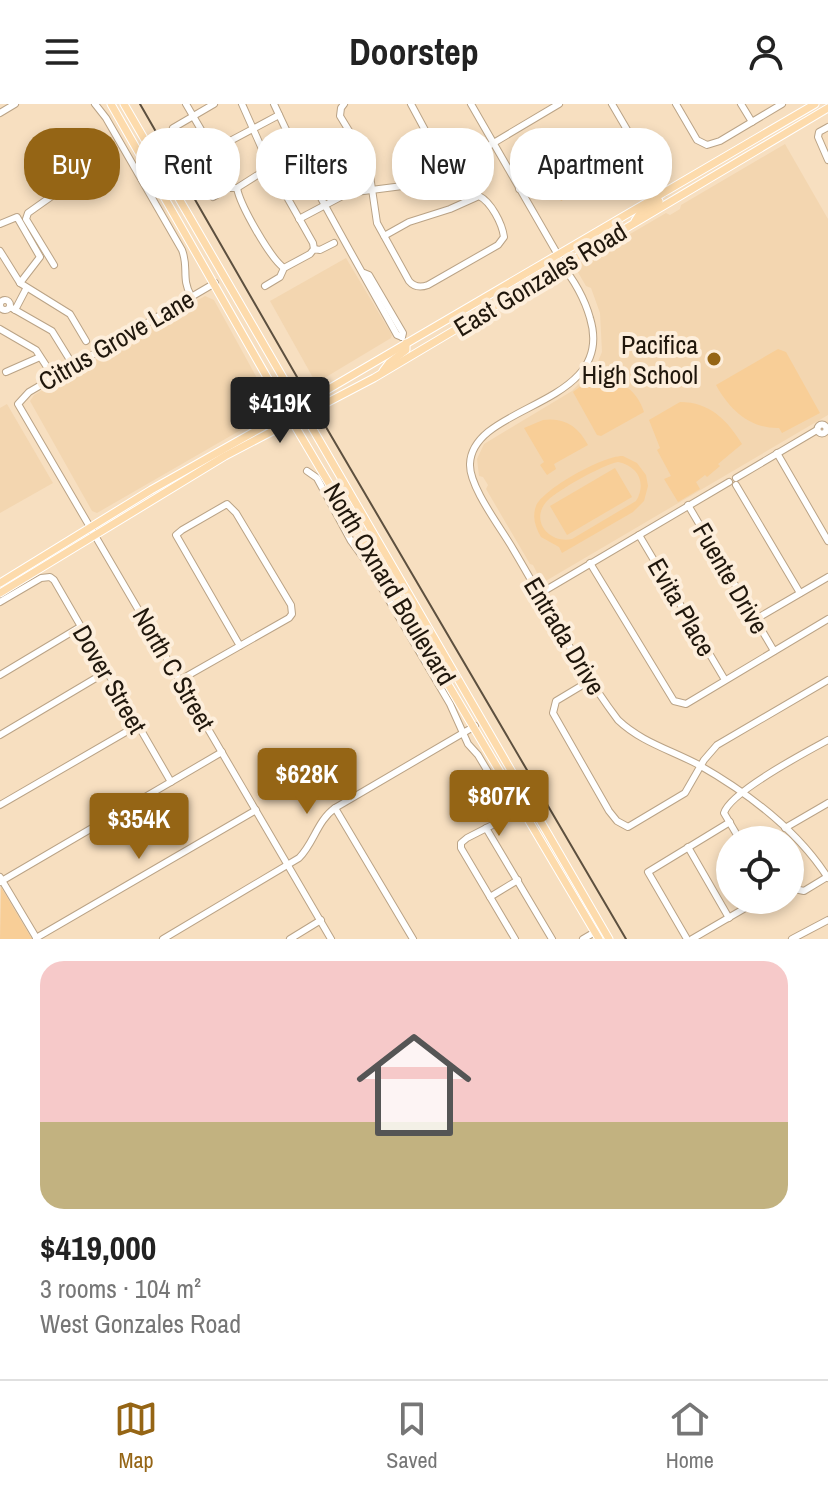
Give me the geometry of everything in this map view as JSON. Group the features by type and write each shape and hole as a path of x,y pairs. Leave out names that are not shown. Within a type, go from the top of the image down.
{"main road":[{"name":"North Oxnard Boulevard","path":"111,104 287,413 602,937"},
{"name":"North Oxnard Boulevard","path":"124,104 551,842 602,937"},
{"name":"East Gonzales Road","path":"672,188 815,104"},
{"name":"East Gonzales Road","path":"177,480 382,373 828,108"},
{"path":"668,203 671,194 719,165 723,158"},
{"name":"East Gonzales Road","path":"177,480 404,340 652,200"},
{"path":"635,223 640,213 660,200"},
{"path":"212,258 210,264 215,283 233,294"},
{"path":"382,373 406,350 404,340"},
{"path":"0,593 177,480"},
{"path":"358,530 371,532"},
{"path":"0,583 94,532"},
{"path":"467,698 466,705 474,717 475,726 489,735"},
{"path":"551,842 559,862 602,937"}],"street":[{"path":"0,113 15,104"},
{"path":"95,104 182,250 186,261 184,282 191,296"},
{"path":"186,104 200,128"},
{"path":"173,128 214,104"},
{"path":"242,104 256,137"},
{"path":"274,104 297,155 374,295 397,335 404,340"},
{"path":"411,104 424,128"},
{"name":"Entrada Drive","path":"471,104 484,128"},
{"path":"494,143 559,104"},
{"path":"612,104 626,128"},
{"path":"676,104 697,140 707,145 720,141 782,104"},
{"path":"741,104 752,122"},
{"path":"342,106 342,121 346,128"},
{"path":"240,135 279,115"},
{"path":"828,127 819,132 818,137 828,160"},
{"name":"Entrada Drive","path":"494,147 510,174"},
{"path":"240,195 271,254 284,268"},
{"path":"373,200 375,217 384,236 409,281 417,287 428,285 503,241 501,226 488,201 482,197 471,197 450,209 409,222 384,236"},
{"path":"46,200 28,213 26,219 54,265"},
{"path":"288,200 314,249"},
{"path":"299,219 334,200"},
{"name":"Entrada Drive","path":"526,200 588,311 594,337 590,356 573,381 487,433 474,447 470,471 476,487 618,720 627,729 701,766 782,826"},
{"path":"0,224 17,217 39,256 20,283"},
{"path":"314,249 320,250 334,243"},
{"path":"265,286 280,277 284,268 314,249"},
{"path":"0,251 20,283 70,314 86,341"},
{"path":"364,273 369,275 403,333 404,340"},
{"name":"Citrus Grove Lane","path":"20,400 73,365 215,283"},
{"path":"1,310 12,308 26,289"},
{"path":"374,295 393,317"},
{"path":"12,308 52,331 73,365"},
{"path":"0,329 32,347 47,367"},
{"path":"6,372 40,357"},
{"name":"North C Street","path":"20,400 19,407 331,939"},
{"path":"539,594 777,453 824,430"},
{"path":"777,453 828,541"},
{"path":"307,471 317,478 351,541 450,704 463,734 509,807 509,815 502,821 464,840 461,848 515,939"},
{"path":"733,481 800,593"},
{"path":"180,680 240,646 289,618 292,609 236,513 227,504 182,530 177,538 240,646"},
{"name":"Fuente Drive","path":"688,505 774,651"},
{"name":"Evita Place","path":"639,535 725,680"},
{"path":"590,563 674,701 686,704 828,619"},
{"name":"Dover Street","path":"0,602 41,578 50,577 57,584 171,782"},
{"path":"756,619 828,577"},
{"path":"0,675 80,627"},
{"path":"0,735 106,672"},
{"path":"591,680 556,701 553,713 622,826 634,825 685,793 717,745 828,680"},
{"path":"0,805 138,725"},
{"path":"163,939 306,851 321,821 335,808 475,726"},
{"path":"732,826 724,810 741,793 828,740"},
{"path":"222,752 1,880 37,938 256,810"},
{"path":"788,826 828,803"},
{"path":"335,808 413,939"},
{"path":"730,822 648,872 689,939 736,914"},
{"path":"486,828 552,939"},
{"name":"Entrada Drive","path":"804,846 828,878"},
{"path":"688,847 729,918"},
{"path":"804,891 828,878"},
{"path":"490,897 518,880"},
{"path":"290,939 321,920"},
{"path":"792,939 828,920"},
{"path":"583,939 602,937"}],"shaded area":[{"name":"Pacifica High School","path":"785,144 828,219 828,415 541,581 486,489 488,485 479,476 477,459 484,444 572,391 596,366 602,352 600,313 591,288 586,286 576,269 577,265 666,213 670,215 681,205"},
{"path":"346,258 392,335 316,383 270,301"},
{"path":"205,296 214,300 273,407 272,412 97,513 92,511 30,401 34,395"},
{"path":"778,349 786,352 820,413 782,433 779,428 759,425 742,416 727,402 716,385"},
{"path":"601,378 628,388 644,412 601,436 597,435 573,392 586,382"},
{"path":"680,402 700,405 717,414 742,444 707,477 705,475 696,482 700,489 678,502 664,479 671,476 657,450 660,448 649,420"},
{"path":"7,404 53,483 0,513 0,408"},
{"path":"543,420 570,424 588,445 554,464 556,469 547,475 540,465 544,462 524,428"},
{"path":"623,456 637,463 646,475 648,486 644,501 633,512 562,553 559,547 541,537 534,518 536,506 562,482 614,457","holes":["618,462 639,476 641,488 636,501 572,539 556,538 544,529 540,516 553,496 602,468"]},
{"path":"615,468 632,497 567,535 550,506"},
{"path":"1,887 32,939 0,939"}],"railway":[{"path":"140,104 626,939"}],"place":[{"name":"Pacifica High School","path":"714,359"}]}
